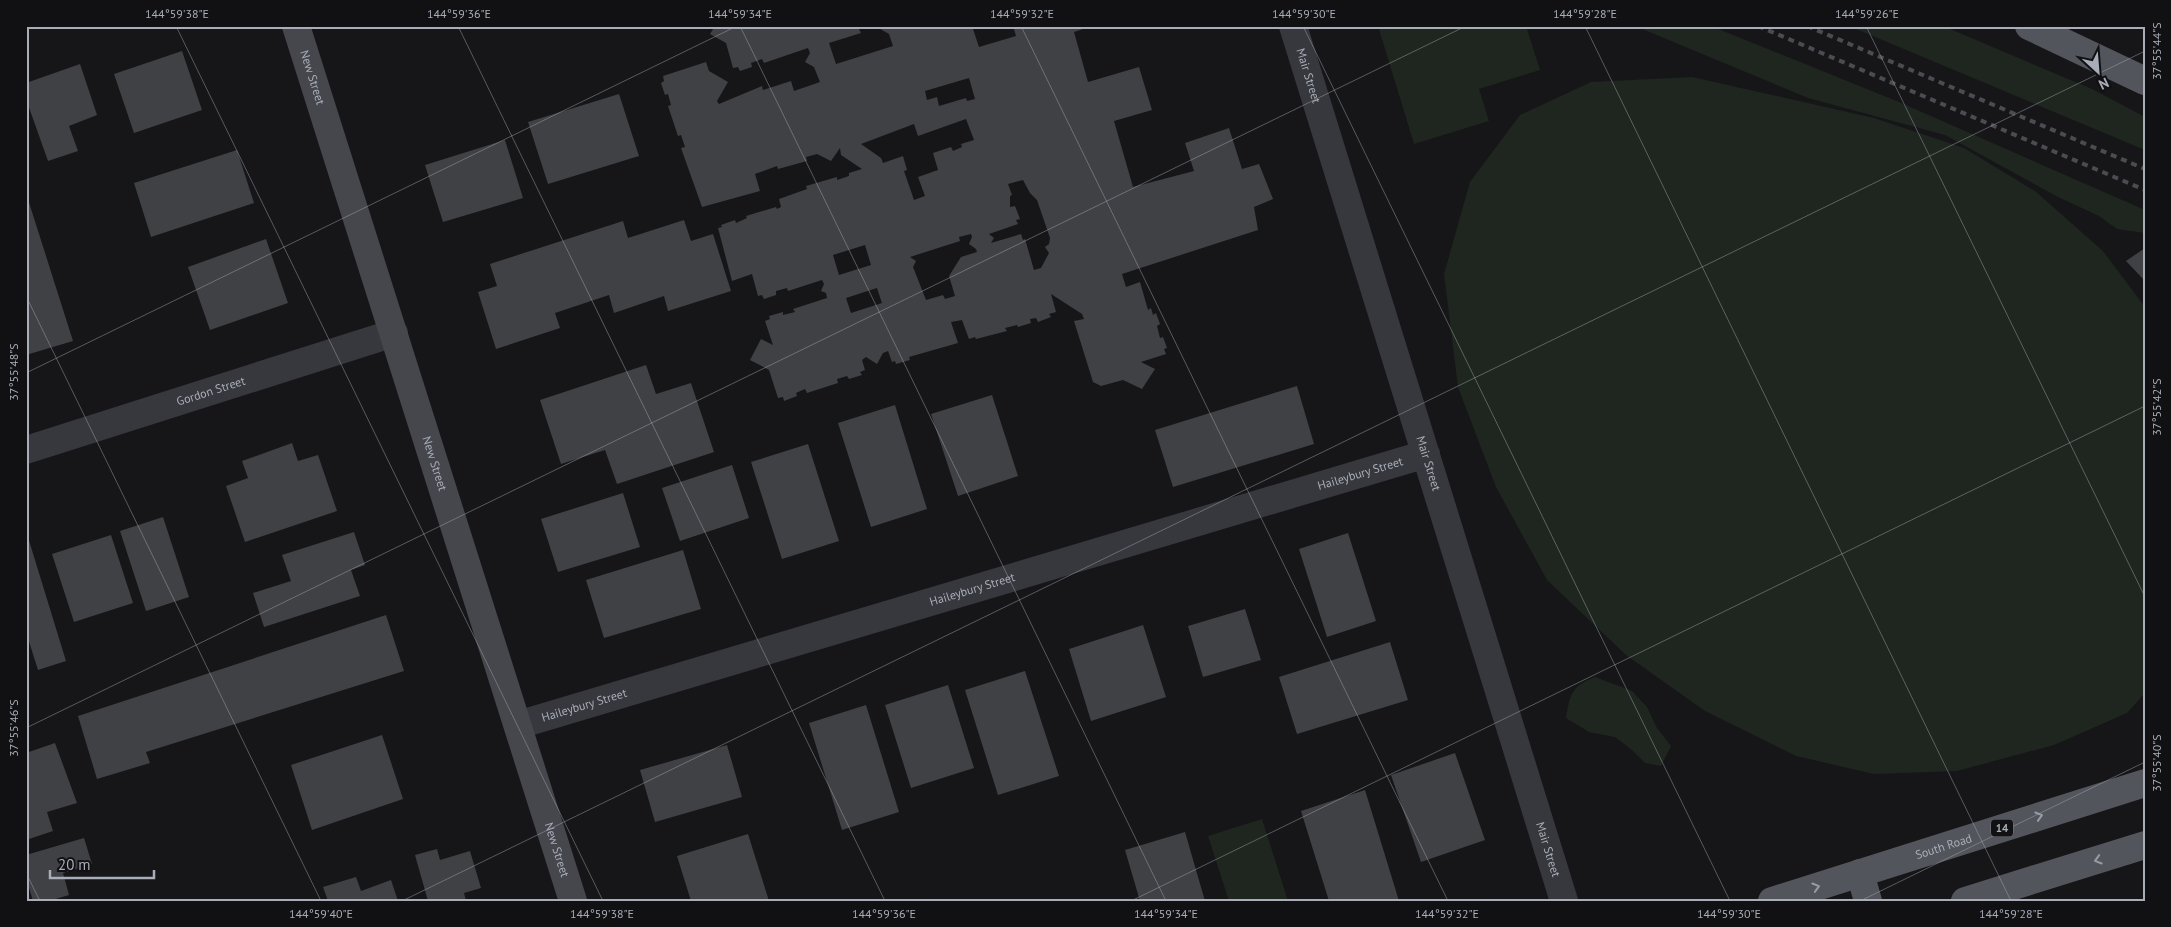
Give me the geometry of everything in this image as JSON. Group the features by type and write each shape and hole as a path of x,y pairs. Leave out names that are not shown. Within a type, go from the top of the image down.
{"main road":[{"name":"New Street","path":"296,26 572,901"},
{"path":"2029,26 2145,81"},
{"name":"South Road","path":"1772,901 2145,783"},
{"path":"1965,901 2145,845"},
{"path":"1860,873 1868,901"}],"street":[{"name":"Mair Street","path":"1293,26 1564,901"},
{"name":"Gordon Street","path":"26,450 394,333"},
{"name":"Haileybury Street","path":"518,725 1426,454"}],"shaded area":[{"path":"1378,26 1526,26 1540,70 1479,89 1489,121 1414,144"},
{"path":"1635,26 1711,26 1899,102 2145,210 2145,233 2117,229 2099,216 2058,197 1945,135 1808,98"},
{"path":"1849,26 1943,26 2092,89 2145,117 2145,150"},
{"path":"1692,77 1874,118 1964,148 2035,191 2103,251 2145,307 2145,693 2127,713 2054,745 1957,771 1874,774 1796,756 1705,711 1626,655 1547,580 1496,487 1458,387 1444,274 1470,182 1520,115 1591,82"},
{"path":"1595,677 1632,691 1647,707 1657,728 1671,746 1661,766 1645,763 1615,737 1589,732 1566,718 1573,692 1581,684"},
{"path":"1262,819 1288,901 1229,901 1208,836"}],"building":[{"path":"715,26 867,26 859,29 861,33 829,43 836,64 893,46 889,34 875,26 972,26 979,47 1016,36 1013,26 1092,26 1074,32 1088,82 1139,67 1152,110 1114,121 1133,187 1194,171 1185,143 1229,128 1242,169 1259,164 1273,199 1254,207 1258,230 1122,274 1126,287 1140,282 1148,310 1151,308 1153,315 1156,313 1160,324 1157,326 1160,338 1163,337 1167,348 1164,349 1166,354 1141,362 1155,369 1142,389 1123,380 1101,386 1093,382 1074,321 1084,319 1082,314 1051,294 1056,312 1049,314 1051,317 1038,322 1036,318 1030,319 1031,323 1005,328 1007,331 976,339 975,337 969,339 962,320 951,322 958,343 909,357 910,360 896,364 895,361 892,362 888,351 883,353 877,364 866,357 862,360 865,370 860,372 862,375 849,379 847,376 837,379 838,383 807,393 805,389 796,393 797,396 784,401 783,397 778,398 769,370 750,360 761,339 773,345 765,321 770,319 769,316 783,312 783,315 795,312 793,309 827,298 826,293 821,291 824,284 822,280 788,291 787,288 776,291 776,295 764,299 762,295 758,296 752,274 732,281 718,228 735,220 736,223 747,218 746,216 776,207 777,209 781,207 779,199 807,189 806,186 837,177 837,180 849,176 849,173 862,169 841,155 840,148 831,161 817,154 806,157 807,161 778,169 777,166 755,174 760,191 702,207 681,148 685,147 681,135 678,136 668,106 671,105 668,94 665,95 661,83 664,81 663,76 706,62 709,71 728,82 717,101 719,104 762,86 763,90 791,81 794,91 820,82 814,67 805,62 810,53 808,48 764,63 762,59 751,63 752,67 740,71 738,67 733,68 726,43 710,34","holes":["969,78 975,99 967,101 966,98 939,106 937,97 927,100 925,91","966,119 974,140 961,144 962,147 953,151 951,147 933,153 938,170 918,177 925,196 914,200 904,171 907,170 903,156 883,163 881,158 861,144 914,124 918,136","1023,180 1030,193 1037,200 1050,238 1049,244 1045,247 1049,253 1041,268 1034,270 1025,239 1023,240 1021,234 991,243 994,238 989,234 1018,224 1016,220 1020,219 1015,206 1010,207 1010,196 1012,195 1008,184","971,234 972,237 969,244 977,252 961,257 949,276 955,296 945,299 943,295 926,300 913,267 916,261 910,257 960,241 959,237","865,245 871,265 839,275 833,255","877,288 882,303 851,313 846,298"]},
{"path":"182,51 202,110 134,133 114,74"},
{"path":"80,64 97,115 69,126 78,151 48,161 26,99 26,83"},
{"path":"619,94 639,156 548,184 528,122"},
{"path":"505,140 523,198 443,222 425,165"},
{"path":"237,150 254,203 151,237 134,183"},
{"path":"26,193 73,341 26,355"},
{"path":"684,220 691,241 713,234 731,291 668,311 664,296 614,313 609,295 555,313 560,328 496,349 478,292 497,286 490,264 623,221 628,238"},
{"path":"266,239 288,303 210,330 188,267"},
{"path":"2145,248 2145,281 2126,261"},
{"path":"646,365 656,394 691,383 714,452 617,484 605,450 561,464 540,400"},
{"path":"1297,386 1314,444 1173,487 1155,430"},
{"path":"992,395 1018,476 958,496 931,414"},
{"path":"895,405 927,509 871,527 838,423"},
{"path":"292,443 298,461 318,455 337,511 245,542 226,486 248,478 242,461"},
{"path":"808,444 839,541 782,559 751,462"},
{"path":"732,465 749,518 680,541 662,488"},
{"path":"623,493 640,547 558,572 541,519"},
{"path":"163,517 189,597 146,611 120,531"},
{"path":"354,532 365,565 351,570 360,596 264,627 253,593 291,581 282,555"},
{"path":"1348,533 1376,621 1327,637 1299,549"},
{"path":"27,534 66,661 38,670 26,632"},
{"path":"111,535 133,603 74,622 52,554"},
{"path":"683,550 701,609 604,638 586,580"},
{"path":"1245,609 1261,660 1203,677 1188,626"},
{"path":"386,615 404,671 146,752 150,763 97,779 78,716"},
{"path":"1143,625 1166,697 1091,721 1069,649"},
{"path":"1390,642 1408,700 1297,734 1279,677"},
{"path":"1025,671 1059,776 998,795 965,690"},
{"path":"948,685 974,768 911,788 885,705"},
{"path":"866,705 899,812 842,830 809,723"},
{"path":"382,735 403,799 312,830 291,765"},
{"path":"55,743 77,803 47,812 53,831 26,840 26,753"},
{"path":"727,745 742,797 655,822 640,770"},
{"path":"1455,753 1485,840 1421,862 1391,775"},
{"path":"1365,790 1399,901 1329,901 1301,811"},
{"path":"1185,832 1205,901 1140,901 1125,850"},
{"path":"748,834 769,901 691,901 677,856"},
{"path":"84,838 92,864 63,873 69,895 49,901 33,901 26,878 26,855"},
{"path":"437,849 440,860 470,851 481,888 464,893 466,901 428,901 415,855"},
{"path":"356,877 361,891 391,880 398,901 328,901 323,887"}],"railway":[{"path":"1758,26 2145,190"},
{"path":"1807,26 2145,169"}]}
